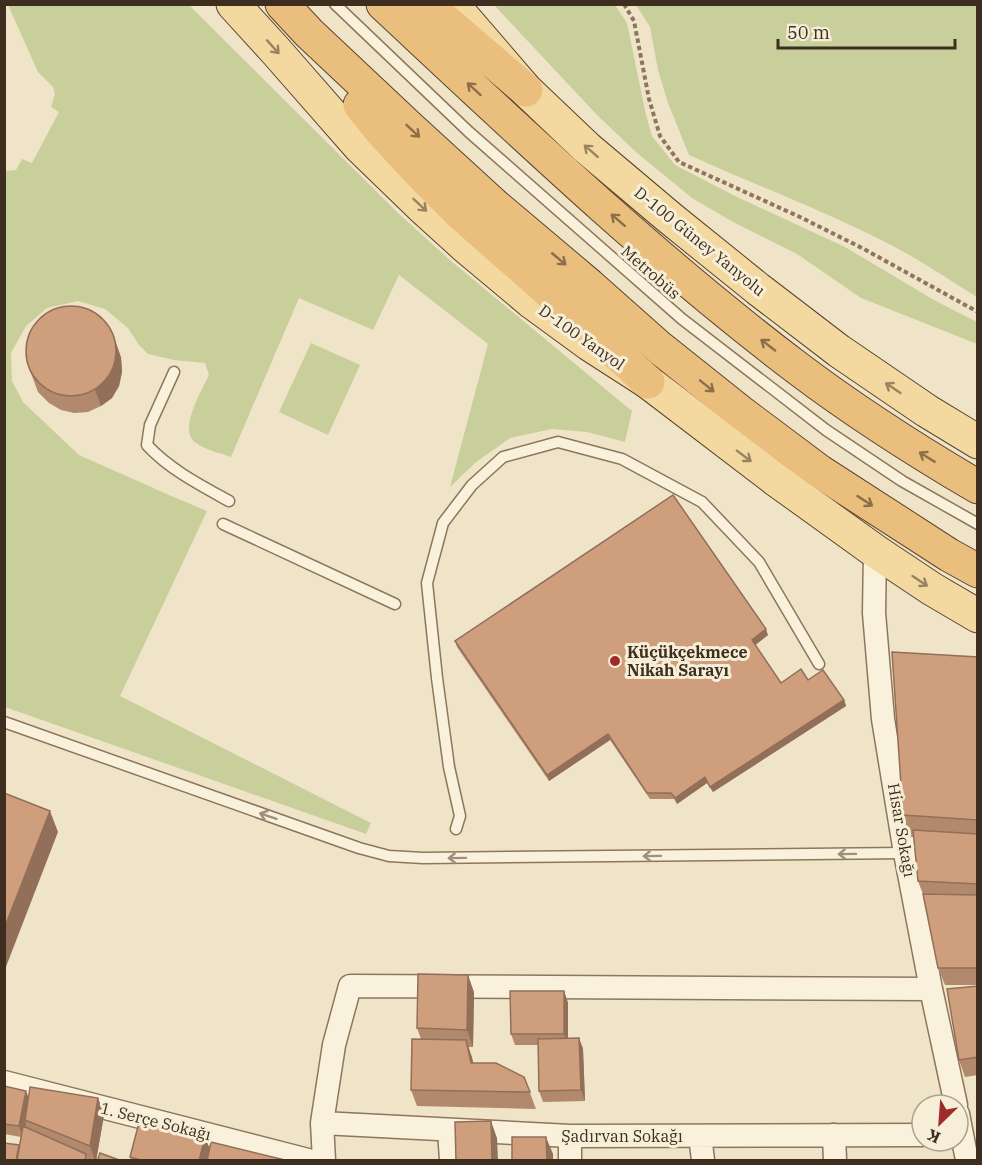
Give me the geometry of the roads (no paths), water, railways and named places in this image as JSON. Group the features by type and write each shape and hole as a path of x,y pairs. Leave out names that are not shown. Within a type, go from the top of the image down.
{"highway":[{"path":"282,4 309,33 493,204 660,348 819,471 949,555 978,571"},
{"path":"383,4 617,220 714,303 797,368 864,415 978,487"},
{"path":"426,4 526,90"},
{"path":"309,33 354,98 418,171 461,214 648,382"}],"main road":[{"name":"D-100 Yanyol","path":"233,4 360,147 465,246 533,303 589,344 648,382 775,479 875,551 978,616"},
{"name":"D-100 Güney Yanyolu","path":"452,4 526,90 587,148 678,225 839,351 927,411 978,442"}],"street":[{"name":"Hisar Sokağı","path":"875,551 874,613 883,719 905,853 953,1093"},
{"path":"324,1161 322,1123 334,1045 350,986 931,989"},
{"name":"1. Serçe Sokağı","path":"4,1082 308,1161"},
{"name":"Şadırvan Sokağı","path":"322,1123 570,1136 910,1135"},
{"path":"449,1130 451,1161"},
{"path":"834,1135 835,1161"},
{"path":"570,1136 570,1161"},
{"path":"700,1136 703,1161"}],"lane":[{"name":"Metrobüs","path":"335,4 469,132 682,319 826,430 902,482 978,524"},
{"path":"174,372 150,425 147,445 159,458 229,501"},
{"path":"456,829 460,816 449,767 427,583 443,523 472,485 503,457 558,442 622,459 702,502 759,562 819,664"},
{"path":"223,524 395,604"},
{"path":"4,722 359,848 389,856 423,858 905,853"}],"place":[{"name":"Küçükçekmece Nikah Sarayı","path":"615,661"}]}
